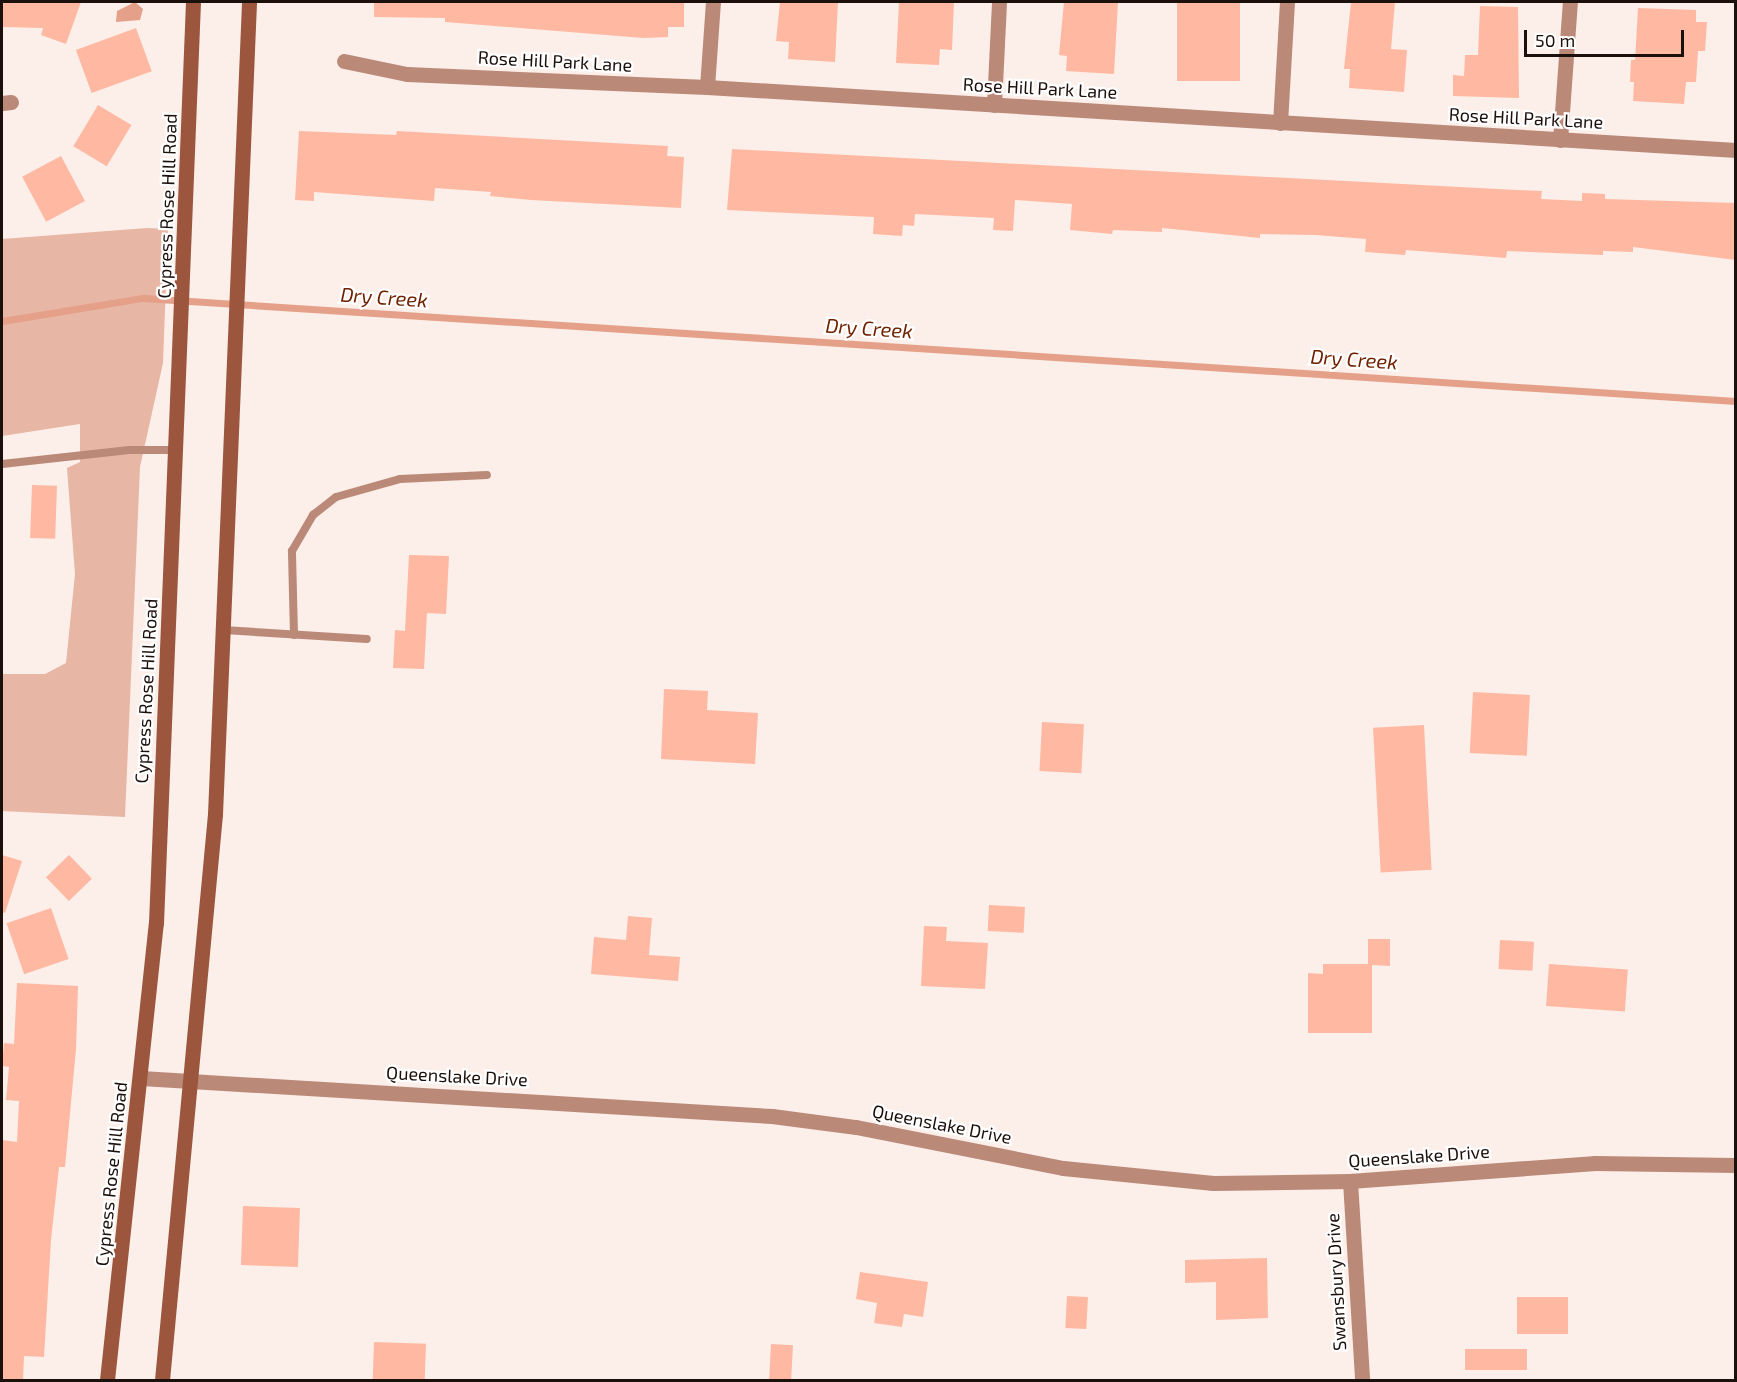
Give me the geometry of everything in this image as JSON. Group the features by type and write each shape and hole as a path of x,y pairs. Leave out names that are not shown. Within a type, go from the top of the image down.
{"main road":[{"name":"Cypress Rose Hill Road","path":"107,1380 156,923 182,349 193,2"},
{"path":"162,1380 188,1081 215,814 237,351 249,2"}],"street":[{"path":"707,87 713,2"},
{"path":"994,105 999,2"},
{"path":"1280,123 1287,2"},
{"path":"1560,140 1570,2"},
{"name":"Rose Hill Park Lane","path":"344,61 407,74 707,87 1736,150"},
{"name":"Queenslake Drive","path":"141,1078 694,1108 856,1127 1063,1168 1136,1178 1213,1183 1350,1181 1595,1163 1736,1165"},
{"name":"Swansbury Drive","path":"1350,1181 1362,1380"}],"lane":[{"path":"2,464 129,450 177,450"},
{"path":"294,635 292,551 313,515 336,497 400,479 487,475"},
{"path":"224,630 367,639"}],"shaded area":[{"path":"135,2 143,9 140,20 116,22 117,11"},
{"path":"147,228 168,229 163,363 140,467 125,817 2,811 2,674 45,674 66,663 75,574 67,468 80,462 80,424 2,436 2,239"}],"building":[{"path":"2,2 81,2 66,44 41,35 43,28 2,27"},
{"path":"374,2 684,2 684,27 668,27 668,37 643,38 445,22 445,18 374,17"},
{"path":"780,2 838,2 835,62 788,59 789,42 776,41"},
{"path":"899,2 954,2 952,50 940,49 939,65 896,63"},
{"path":"1064,2 1118,2 1114,74 1066,71 1067,56 1059,55"},
{"path":"1177,2 1240,2 1240,81 1177,81"},
{"path":"1351,2 1395,2 1391,49 1407,50 1404,92 1349,88 1350,69 1344,69"},
{"path":"1480,6 1518,7 1519,98 1453,96 1453,75 1464,76 1465,55 1478,55"},
{"path":"1638,8 1696,10 1696,22 1707,22 1705,51 1698,51 1696,82 1686,82 1684,104 1633,101 1634,82 1630,82 1631,60 1635,60"},
{"path":"136,28 152,71 92,93 76,50"},
{"path":"98,105 131,125 107,166 73,146"},
{"path":"299,131 396,135 397,131 668,146 667,156 684,157 681,208 531,200 490,196 491,192 435,188 434,201 314,192 314,201 295,200"},
{"path":"732,149 1542,191 1541,199 1582,201 1582,193 1605,194 1605,199 1736,203 1736,260 1633,247 1633,252 1603,251 1603,255 1507,251 1506,258 1406,250 1405,255 1365,252 1366,239 1316,235 1260,234 1260,238 1162,228 1162,232 1113,230 1112,234 1070,230 1072,204 1015,200 1013,231 993,230 994,218 915,214 914,226 903,225 902,236 873,234 874,217 727,210"},
{"path":"61,156 85,201 46,222 22,177"},
{"path":"32,485 57,486 55,539 30,538"},
{"path":"409,555 449,556 446,614 427,613 424,669 393,668 395,630 405,631"},
{"path":"664,689 708,691 707,710 758,713 755,764 661,759"},
{"path":"1473,692 1530,695 1527,756 1470,753"},
{"path":"1042,722 1084,724 1081,773 1039,771"},
{"path":"1424,725 1432,870 1381,872 1373,728"},
{"path":"2,855 22,861 5,913 2,912"},
{"path":"69,855 92,879 69,901 46,877"},
{"path":"989,905 1025,907 1024,933 988,931"},
{"path":"51,908 69,959 24,974 7,923"},
{"path":"628,916 652,918 649,955 680,957 678,981 591,974 594,937 626,940"},
{"path":"924,926 947,927 946,941 988,943 985,989 921,986"},
{"path":"1368,939 1390,939 1390,966 1372,965 1372,1033 1308,1033 1308,973 1323,974 1323,964 1368,964"},
{"path":"1500,940 1534,942 1532,971 1498,969"},
{"path":"1549,964 1628,970 1625,1011 1546,1006"},
{"path":"17,983 78,986 76,1049 65,1167 59,1167 51,1240 44,1357 24,1356 23,1380 2,1380 2,1140 17,1142 19,1101 6,1100 9,1067 2,1066 4,1043 14,1044"},
{"path":"243,1206 300,1208 298,1267 241,1265"},
{"path":"1267,1258 1268,1318 1216,1320 1216,1282 1185,1283 1185,1260"},
{"path":"860,1272 928,1282 923,1317 904,1314 902,1327 874,1323 877,1303 856,1299"},
{"path":"1067,1296 1088,1297 1086,1329 1065,1328"},
{"path":"1517,1297 1568,1297 1568,1334 1517,1334"},
{"path":"374,1342 426,1344 425,1380 373,1380"},
{"path":"771,1344 793,1345 791,1380 769,1380"},
{"path":"1465,1349 1527,1349 1527,1370 1465,1370"}],"waterway":[{"name":"Dry Creek","path":"2,321 143,298 1736,401"}]}
